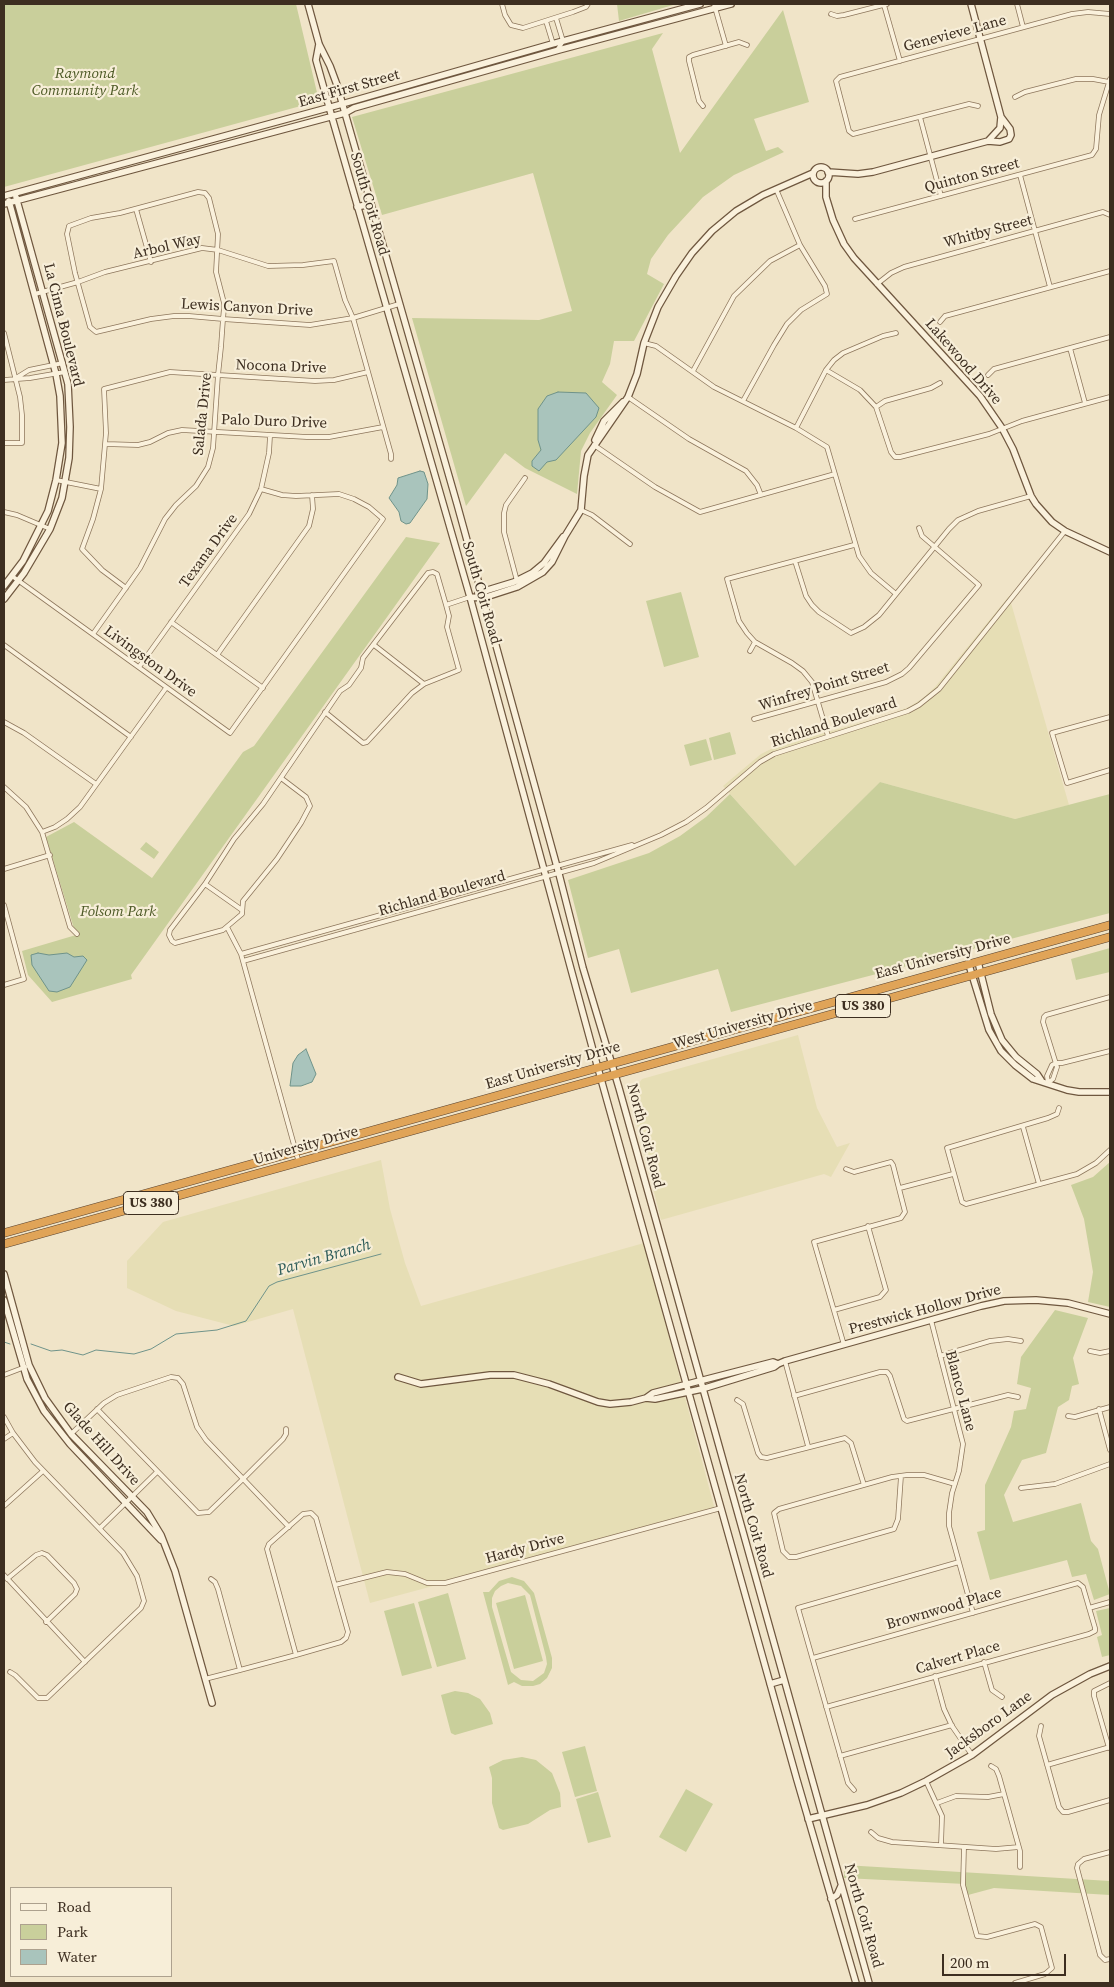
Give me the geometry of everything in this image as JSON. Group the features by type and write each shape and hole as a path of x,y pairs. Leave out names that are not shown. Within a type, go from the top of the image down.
{"highway":[{"name":"East University Drive","path":"4,1233 1110,926"},
{"name":"West University Drive","path":"615,1075 1110,937"},
{"name":"University Drive","path":"4,1244 615,1075"}],"main road":[{"path":"308,4 319,44 330,66 342,104"},
{"name":"East First Street","path":"6,195 329,108 562,41 700,4"},
{"name":"East First Street","path":"7,204 331,116 715,6 731,4"},
{"path":"470,597 518,584 543,572 552,562 580,510 588,455 628,397 644,343 658,306 692,252 724,220 749,203 797,181 841,173 873,172 988,141 1000,142 1009,139 1010,130 1001,117 970,4"},
{"path":"319,44 316,60 329,108"},
{"name":"South Coit Road","path":"342,104 482,595 557,866 583,968 615,1075"},
{"name":"South Coit Road","path":"329,108 385,308 470,597 601,1079"},
{"path":"988,141 1000,128 1001,117"},
{"path":"238,132 240,140"},
{"path":"815,179 819,167 824,168 827,177"},
{"name":"Lakewood Drive","path":"826,197 827,177"},
{"name":"Lakewood Drive","path":"815,179 826,197 833,220 844,244 854,258 980,396 1002,428 1013,449 1031,496 1047,517 1065,531 1110,552"},
{"name":"La Cima Boulevard","path":"4,599 50,529 62,498 69,458 70,428 68,384 15,193"},
{"name":"La Cima Boulevard","path":"4,586 23,560 48,511 61,450 62,425 54,365 6,195"},
{"path":"357,207 370,204"},
{"path":"502,718 515,714"},
{"path":"520,783 533,779"},
{"path":"978,962 991,1014 1002,1040 1016,1057 1037,1074 1041,1080"},
{"path":"969,965 984,1019 994,1041 1006,1057 1034,1079 1067,1090 1110,1092"},
{"path":"571,971 583,968"},
{"name":"North Coit Road","path":"615,1075 869,1983"},
{"name":"North Coit Road","path":"601,1079 808,1820 856,1983"},
{"path":"636,1204 649,1200"},
{"name":"Glade Hill Drive","path":"4,1274 30,1365 45,1398 71,1434 151,1517 163,1541 175,1571 212,1703"},
{"path":"660,1288 672,1284"},
{"name":"Glade Hill Drive","path":"4,1300 23,1368 39,1402 65,1439 163,1541"},
{"name":"Prestwick Hollow Drive","path":"398,1377 421,1384 490,1375 514,1375 549,1384 598,1402 624,1403 646,1398 655,1399 702,1389 774,1368 785,1361 988,1304 1023,1300 1068,1303 1110,1314"},
{"name":"Prestwick Hollow Drive","path":"646,1398 653,1393 699,1380 772,1362 778,1364"},
{"path":"721,1508 734,1504"},
{"name":"Jacksboro Lane","path":"808,1820 876,1802 926,1781 972,1755 1052,1695 1083,1677 1110,1666"},
{"path":"768,1675 781,1672"},
{"path":"770,1684 784,1680"},
{"path":"832,1899 837,1895 841,1886"},
{"path":"846,1950 858,1947"}],"street":[{"path":"502,4 504,15 511,25 523,28 586,7 588,4"},
{"path":"831,14 844,15 886,4 900,61"},
{"path":"1017,4 1023,27"},
{"path":"715,6 726,46"},
{"name":"Genevieve Lane","path":"920,117 851,134 846,121 837,79 1072,14 1088,12 1110,14"},
{"path":"546,20 552,44 559,50 562,41 556,18"},
{"path":"704,106 699,101 689,59 693,55 739,42 747,44"},
{"path":"1015,97 1025,92 1076,79 1110,81"},
{"name":"Quinton Street","path":"855,219 1094,154 1099,116 1110,81"},
{"path":"941,196 920,117 969,104 978,106"},
{"path":"1020,175 1050,287"},
{"path":"743,401 787,324 802,310 827,294 825,286 800,245 776,189"},
{"name":"Salada Drive","path":"93,634 142,565 165,519 204,476 212,455 224,298 216,268 218,250 217,230 209,198 204,192 198,192 136,209"},
{"path":"78,282 66,234 68,227 78,222 136,209 151,262"},
{"name":"Whitby Street","path":"877,284 890,273 904,267 1103,212 1109,214"},
{"path":"693,371 734,296 770,261 800,245"},
{"name":"Arbol Way","path":"35,294 78,282 101,273 198,249 218,250 268,266 303,266 334,260 345,300 353,318"},
{"path":"940,322 945,316 1110,271"},
{"name":"Lewis Canyon Drive","path":"78,282 90,328 95,332 166,316 310,325 353,318 398,304"},
{"path":"353,318 391,459"},
{"path":"796,428 826,370 834,360 883,336 896,333"},
{"path":"4,334 16,378 22,414 22,443 4,443"},
{"path":"988,375 994,369 1110,337"},
{"path":"644,343 656,346 714,387 796,428 827,447 854,545 859,556 871,573 896,594"},
{"path":"1070,348 1085,403"},
{"path":"16,378 29,370 63,363"},
{"path":"826,370 860,390 876,407 891,452 895,457 900,458 990,434 1002,428 1110,397"},
{"path":"4,380 65,372"},
{"name":"Nocona Drive","path":"106,444 104,389 167,372 315,381 334,380 368,372"},
{"path":"876,407 885,400 931,388 940,383"},
{"path":"628,397 681,434 746,471 757,484 761,495"},
{"name":"Palo Duro Drive","path":"106,444 138,445 168,433 182,430 270,436 329,437 383,427"},
{"name":"Texana Drive","path":"139,667 249,514 261,490 269,454 270,436"},
{"path":"106,444 101,489 82,549 102,570 126,588"},
{"path":"594,444 655,487 700,512 835,474"},
{"path":"518,584 504,532 504,513 506,505 525,478"},
{"path":"56,480 101,489"},
{"path":"171,622 263,688 383,519 369,507 339,494 282,496 261,490"},
{"path":"217,655 309,526 313,509 312,496"},
{"path":"795,561 804,590 812,605 819,612 852,633 871,622 949,529 967,516 1031,496"},
{"path":"580,510 592,515 630,544"},
{"path":"4,512 50,529"},
{"path":"919,528 922,536 934,547"},
{"name":"Richland Boulevard","path":"243,961 594,863 672,830 698,814 760,762 788,748 895,716 914,708 938,689 1065,531"},
{"path":"828,736 812,682 803,672 755,642 746,633 739,621 727,579 854,545"},
{"name":"Winfrey Point Street","path":"754,719 886,682 902,674 979,585 934,547"},
{"path":"281,778 306,798 310,806 301,823 277,858 243,901 242,914 223,930 175,942 170,937 170,930 205,884 234,839 263,804 325,712 340,691 348,686 361,668 363,658 428,574 433,572 437,574 449,616 447,627 459,670 424,684 412,693 367,742 363,743 325,712"},
{"name":"Livingston Drive","path":"12,576 230,733 263,688"},
{"path":"446,604 470,597"},
{"path":"750,651 755,642"},
{"path":"4,645 131,737"},
{"path":"374,645 424,684"},
{"path":"42,832 67,819 80,807 166,688"},
{"path":"1110,717 1052,733 1067,783 1110,770"},
{"path":"4,722 24,733 96,784"},
{"path":"4,787 26,807 42,832 70,927 77,934"},
{"name":"Richland Boulevard","path":"241,954 645,842"},
{"path":"4,869 50,855"},
{"path":"205,884 242,910"},
{"path":"4,905 24,979 4,985"},
{"path":"4,927 9,926"},
{"path":"227,927 241,954 299,1162"},
{"path":"1048,1083 1053,1079 1057,1067 1043,1022 1044,1017 1110,997"},
{"path":"1056,1063 1110,1051"},
{"path":"1059,1108 1057,1114 1023,1127 947,1148 953,1174 964,1203 1083,1171 1101,1159 1110,1150"},
{"path":"1023,1127 1039,1184"},
{"path":"844,1345 814,1242 904,1215 905,1210 891,1162 854,1172 846,1169"},
{"path":"900,1188 953,1174"},
{"path":"834,1310 880,1297 884,1294 885,1285 868,1226"},
{"name":"Blanco Lane","path":"931,1320 963,1444 962,1461 949,1514 950,1526 973,1613"},
{"path":"940,1356 990,1341 1008,1338 1021,1341"},
{"path":"1090,1351 1100,1353 1110,1351"},
{"path":"785,1361 808,1446"},
{"path":"4,1375 30,1365"},
{"path":"794,1396 880,1372 887,1372 904,1419 907,1421 1008,1395 1018,1397"},
{"path":"65,1439 97,1409 122,1393 171,1377 178,1378 183,1384 201,1434 289,1527"},
{"path":"737,1400 743,1404 758,1453 762,1457 767,1458 840,1438 848,1439 864,1484"},
{"path":"1068,1416 1076,1417 1110,1407"},
{"path":"97,1409 195,1512 202,1514 208,1512 283,1439 286,1434 286,1428"},
{"path":"1099,1409 1110,1450"},
{"path":"4,1417 13,1433 43,1471 123,1553 133,1567 139,1581 144,1604 50,1696 43,1699 38,1698 10,1672"},
{"path":"4,1439 13,1433"},
{"path":"1021,1488 1055,1484 1110,1464"},
{"path":"4,1506 43,1471"},
{"path":"100,1528 157,1472"},
{"path":"901,1476 896,1527 888,1531 789,1557 783,1551 774,1513 779,1509 864,1484 901,1476 924,1476 955,1484"},
{"name":"Hardy Drive","path":"335,1585 387,1572 405,1574 427,1582 445,1583 721,1508"},
{"path":"206,1679 296,1655 341,1642 346,1638 348,1632 316,1518 310,1513 303,1514 267,1549 296,1655"},
{"path":"46,1622 75,1594 77,1589 47,1555 42,1554 36,1555 5,1578 46,1622 85,1662"},
{"path":"854,1790 848,1783 798,1608 959,1562"},
{"path":"210,1579 215,1582 218,1589 240,1670"},
{"name":"Brownwood Place","path":"813,1658 1074,1584 1081,1585 1089,1608"},
{"path":"1089,1608 1110,1602"},
{"name":"Calvert Place","path":"826,1707 1095,1630 1089,1608"},
{"path":"984,1662 992,1690 1002,1697"},
{"path":"935,1676 944,1709 972,1755"},
{"path":"1047,1765 1110,1747 1094,1691 1110,1683"},
{"path":"840,1756 952,1725"},
{"path":"1041,1726 1039,1736 1059,1807 1064,1812 1110,1800"},
{"path":"991,1766 997,1771 1004,1794 1021,1855 1020,1867"},
{"path":"926,1781 942,1816 941,1845"},
{"path":"937,1803 956,1796 988,1798 1004,1794"},
{"path":"870,1832 878,1838 887,1841 1004,1849 1019,1847"},
{"path":"964,1847 963,1885 976,1934 979,1937 987,1937 1035,1924 1041,1926 1052,1962 1050,1970 1045,1974 1015,1983"},
{"path":"1108,1960 1100,1955 1077,1872 1078,1864 1084,1859 1110,1852"}],"shaded area":[{"path":"1009,596 1069,805 1015,819 880,782 795,866 723,786 761,754 775,747 888,715 909,707 923,698 935,687"},
{"path":"798,1035 817,1108 837,1147 850,1143 831,1177 824,1174 661,1220 630,1096 636,1087 642,1079"},
{"path":"381,1160 390,1209 405,1263 421,1306 644,1243 715,1510 370,1603 293,1309 234,1326 176,1311 127,1288 127,1261 163,1222"}],"green space":[{"name":"Raymond Community Park","path":"4,4 296,4 319,101 4,187"},
{"path":"617,4 673,4 673,5 619,21"},
{"path":"783,10 809,102 754,119 766,151 778,147 784,152 734,175 703,197 668,235 651,259 647,274 664,284 634,341 614,341 610,364 602,382 617,395 590,433 581,451 577,494 525,468 505,453 466,506 412,318 539,320 572,311 533,173 382,215 352,117 663,33 652,49 680,153"},
{"name":"Folsom Park","path":"406,537 440,543 131,975 132,979 52,1002 28,975 22,951 76,935 46,837 74,822 152,878 243,752 254,746"},
{"path":"681,592 699,657 664,667 646,601"},
{"path":"730,732 736,754 714,760 709,738"},
{"path":"706,739 712,760 690,766 684,745"},
{"path":"880,782 1015,819 1110,794 1110,913 731,1012 718,969 631,993 619,949 588,958 568,880 649,853 680,836 706,817 730,794 795,866"},
{"path":"146,842 159,852 154,859 140,849"},
{"path":"1110,948 1110,972 1076,980 1071,959"},
{"path":"1110,1162 1110,1307 1088,1302 1093,1272 1084,1219 1071,1185 1093,1177"},
{"path":"1055,1310 1088,1318 1073,1358 1079,1384 1072,1386 1069,1400 1058,1407 1046,1453 1022,1460 1004,1495 1013,1522 1081,1503 1091,1541 1098,1549 1110,1594 1094,1600 1086,1574 1072,1577 1067,1560 990,1580 977,1532 985,1530 985,1485 1011,1427 1014,1411 1026,1409 1031,1388 1017,1384 1021,1357"},
{"path":"512,1577 524,1581 534,1593 552,1658 552,1668 547,1678 540,1684 522,1686 514,1682 508,1685 483,1592 489,1592 499,1581","holes":["508,1583 521,1586 530,1595 547,1664 544,1673 533,1681 521,1680 511,1672 492,1607 492,1598 495,1591 501,1586"]},
{"path":"448,1593 466,1659 437,1667 418,1602"},
{"path":"525,1595 543,1661 514,1669 496,1603"},
{"path":"414,1603 432,1668 402,1676 384,1611"},
{"path":"1110,1608 1110,1655 1102,1657 1097,1637 1102,1635 1096,1611"},
{"path":"455,1691 468,1693 480,1699 490,1713 493,1724 455,1735 451,1733 441,1695"},
{"path":"585,1746 597,1791 575,1797 562,1752"},
{"path":"522,1757 536,1760 552,1773 560,1793 561,1807 550,1810 528,1824 503,1830 499,1828 492,1803 492,1778 489,1767 503,1760"},
{"path":"686,1789 713,1804 686,1852 659,1837"},
{"path":"598,1792 611,1837 588,1843 576,1799"},
{"path":"844,1865 1110,1881 1110,1895 994,1888 968,1895 965,1884 844,1878"}],"water":[{"path":"558,392 586,393 599,408 596,417 556,460 547,462 539,471 532,466 532,461 541,450 538,440 538,409 547,396"},
{"path":"420,471 424,472 428,484 427,499 410,523 406,524 401,521 399,512 389,498 397,485 398,478"},
{"path":"38,953 49,955 67,953 74,957 83,956 87,960 70,987 57,992 49,991 32,965 31,955"},
{"path":"306,1049 316,1074 312,1082 301,1086 290,1086 293,1063 298,1055"}],"waterway":[{"name":"Parvin Branch","path":"31,1344 51,1351 62,1350 83,1355 96,1350 134,1354 151,1349 176,1334 217,1330 246,1321 269,1286 277,1282 381,1254"},
{"name":"Parvin Branch","path":"4,1342 10,1344"}]}
